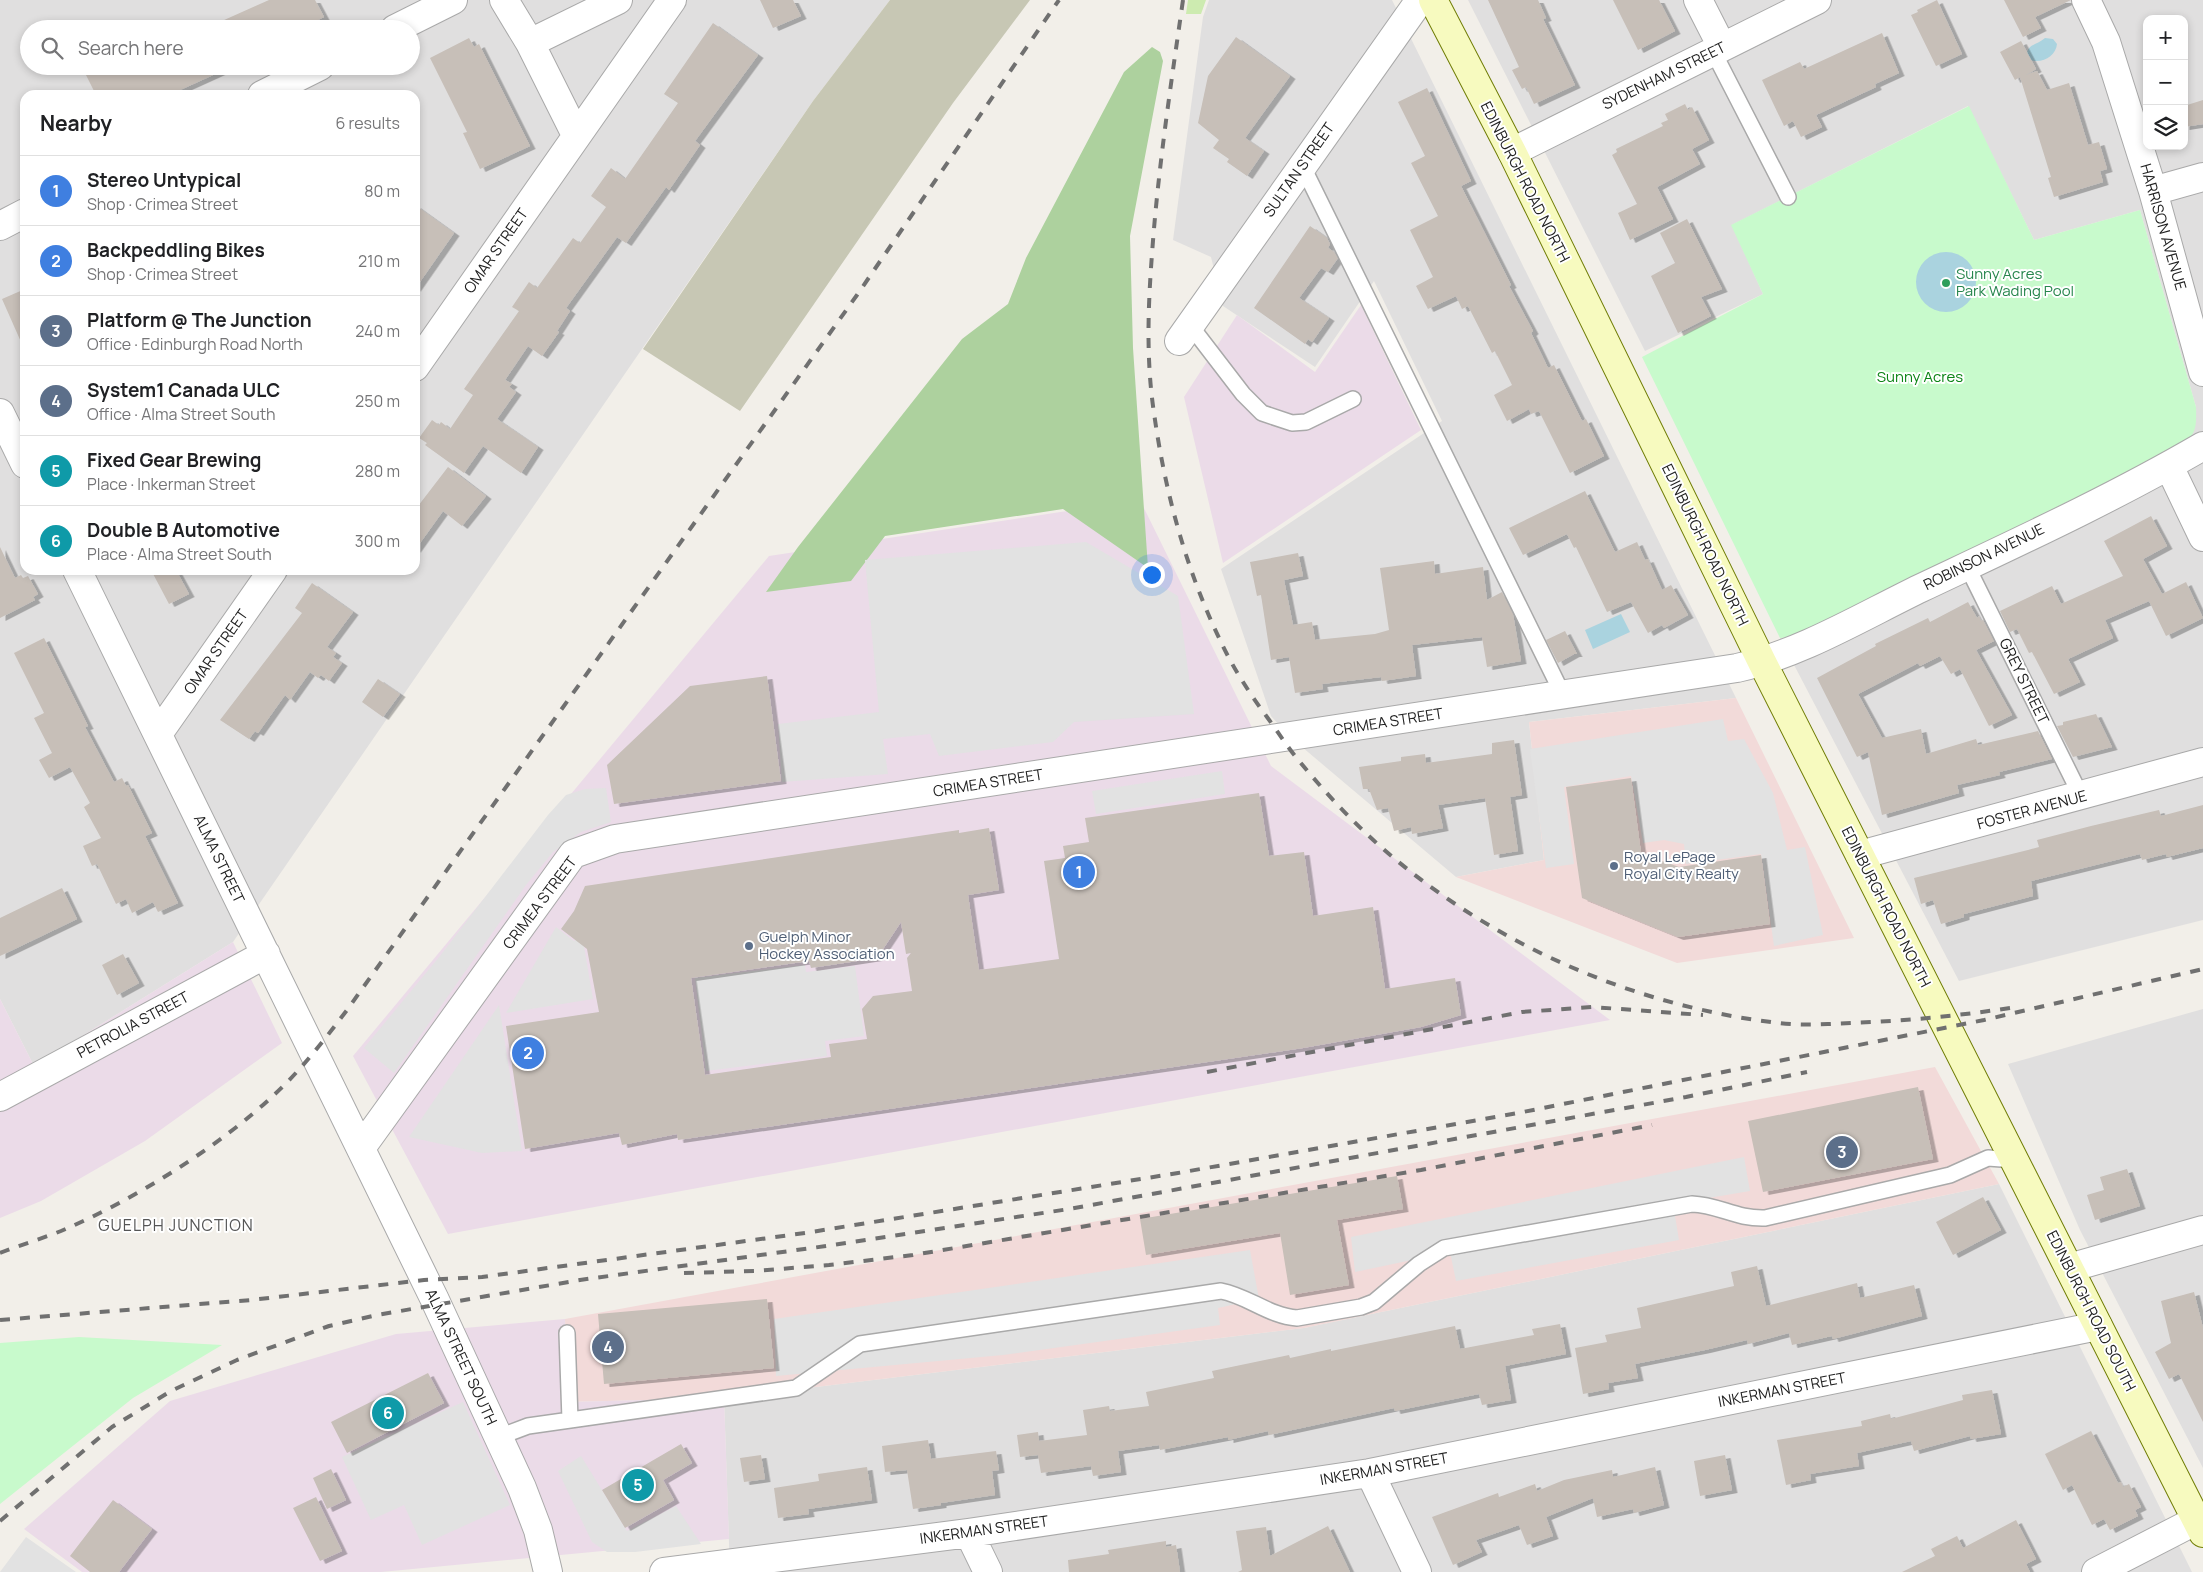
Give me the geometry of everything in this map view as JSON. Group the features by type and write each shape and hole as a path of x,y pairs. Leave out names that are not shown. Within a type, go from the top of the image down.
{"main road":[{"name":"EDINBURGH ROAD NORTH","path":"1433,0 1512,152 1762,662 1979,1088"},
{"name":"EDINBURGH ROAD SOUTH","path":"1979,1088 2200,1527"}],"street":[{"path":"413,20 453,0"},
{"path":"504,0 530,43 576,135"},
{"path":"530,43 618,0"},
{"name":"OMAR STREET","path":"420,360 672,0"},
{"name":"SULTAN STREET","path":"1184,333 1420,0"},
{"path":"1698,0 1717,49"},
{"name":"SYDENHAM STREET","path":"1512,152 1817,0"},
{"name":"HARRISON AVENUE","path":"2086,0 2106,42 2153,191 2203,372"},
{"path":"272,90 302,75"},
{"path":"2153,191 2203,176"},
{"path":"0,226 20,216"},
{"path":"0,413 20,454"},
{"name":"ROBINSON AVENUE","path":"1762,662 1796,648 1967,566 2168,466 2203,446"},
{"path":"2168,466 2203,537"},
{"name":"ALMA STREET","path":"80,575 361,1148"},
{"name":"OMAR STREET","path":"158,734 269,575"},
{"name":"CRIMEA STREET","path":"361,1148 573,854 615,839 1563,695 1762,662"},
{"name":"FOSTER AVENUE","path":"1860,855 2203,762"},
{"name":"PETROLIA STREET","path":"0,1097 266,954"},
{"name":"ALMA STREET SOUTH","path":"361,1148 522,1488 538,1530 548,1572"},
{"path":"2069,1268 2203,1230"},
{"name":"INKERMAN STREET","path":"664,1572 969,1533 1370,1473 2098,1326"},
{"path":"1370,1473 1418,1572"},
{"path":"2096,1572 2200,1527"},
{"path":"969,1533 988,1572"}],"lane":[{"path":"1717,49 1788,197"},
{"path":"1302,165 1563,695"},
{"path":"1184,333 1262,413 1292,423 1306,422 1353,399"},
{"name":"GREY STREET","path":"1967,566 2081,796"},
{"path":"498,1437 528,1426 796,1388 860,1344 1221,1291 1234,1293 1278,1315 1288,1317 1297,1318 1361,1307 1374,1302 1430,1256 1444,1248 1692,1204 1706,1206 1742,1217 1765,1218 1942,1177 1988,1158 2015,1160"},
{"path":"568,1333 570,1420"}],"shaded area":[{"path":"0,0 890,0 813,101 233,942 34,1066 0,999"},
{"path":"890,0 1030,0 953,103 740,411 643,349 813,101"},
{"path":"1209,0 1392,0 1736,698 1529,722 1544,860 1456,877 1289,736 1271,716 1221,569 1442,421 1374,281 1315,367 1223,306 1211,257 1173,240 1203,17"},
{"path":"1468,0 2203,0 2203,920 1959,981 1780,638 1786,638 2196,407 2140,210 2034,240 1968,106 1732,225 1763,294 1645,351"},
{"path":"1361,305 1421,430 1223,563 1184,397 1237,315 1315,372"},
{"path":"1140,500 1271,766 1610,1020 448,1234 353,1056 769,556"},
{"path":"1086,542 1178,596 1194,714 1074,722 1053,742 939,756 930,734 883,739 888,774 782,782 778,724 879,712 865,560"},
{"path":"1736,698 1854,938 1677,963 1456,877 1544,860 1529,722"},
{"path":"1723,719 1728,741 1744,739 1773,793 1787,850 1805,847 1823,935 1774,946 1761,854 1686,864 1684,844 1664,840 1643,843 1631,776 1564,787 1574,864 1546,868 1530,749"},
{"path":"1222,771 1225,794 1096,814 1092,791"},
{"path":"606,788 611,822 581,832 553,852 526,885 394,1073 364,1048 440,956 548,815 566,795 585,789"},
{"path":"556,927 574,941 582,935 593,999 506,1013"},
{"path":"233,942 282,1043 145,1141 41,1201 0,1218 0,999 34,1066"},
{"path":"805,965 806,972 855,966 864,1036 825,1041 827,1056 706,1071 695,978"},
{"path":"499,1005 522,1151 482,1153 409,1137"},
{"path":"2203,1009 2203,1468 2080,1230 2008,1064"},
{"path":"1935,1067 1999,1184 1304,1328 724,1398 568,1402 565,1319"},
{"path":"1744,1157 1750,1191 1673,1204 1679,1240 1456,1281 1450,1252 1355,1272 1351,1237"},
{"path":"1999,1184 2192,1572 730,1572 724,1398 1304,1328"},
{"path":"1250,1250 1259,1299 1218,1308 1220,1325 1003,1355 776,1376 774,1319"},
{"path":"565,1319 568,1402 724,1398 729,1539 381,1572 82,1572 24,1529 170,1401 396,1334"},
{"path":"463,1402 510,1505 422,1545 404,1505 371,1520 342,1457"},
{"path":"581,1456 627,1531 676,1506 701,1544 635,1552 607,1552 592,1542 558,1471"},
{"path":"26,1537 76,1572 0,1572"}],"green space":[{"path":"1188,0 1206,0 1201,14 1186,14"},
{"path":"1152,47 1160,52 1163,61 1130,236 1133,348 1148,568 1063,509 885,536 851,581 766,592 798,547 962,339 1008,304 1026,258 1124,72"},
{"name":"Sunny Acres","path":"1969,106 2034,240 2140,210 2196,407 2195,430 2189,438 2170,451 1805,631 1791,637 1780,638 1642,357 1763,294 1731,225"},
{"path":"79,1337 222,1345 133,1398 0,1504 0,1343"}],"water":[{"path":"2045,38 2053,39 2057,44 2054,53 2047,59 2033,61 2028,59 2029,48"},
{"name":"Sunny Acres Park Wading Pool","path":"1940,252 1952,252 1963,257 1971,265 1976,276 1974,294 1963,307 1952,312 1940,312 1929,307 1921,299 1916,288 1916,276 1921,265 1929,257"},
{"path":"1621,614 1630,632 1593,649 1585,630"}],"building":[{"path":"269,0 315,0 324,17 318,20 224,20"},
{"path":"760,0 793,0 801,16 773,28"},
{"path":"1488,0 1538,0 1546,18 1543,19 1575,85 1534,104 1526,87 1522,89 1512,70 1519,67"},
{"path":"1613,0 1659,0 1675,31 1638,50"},
{"path":"1937,0 1962,54 1936,66 1911,15"},
{"path":"2004,0 2071,0 2035,17 2041,28 2023,37"},
{"path":"713,23 758,55 695,141 700,145 669,190 666,187 626,243 617,237 566,308 570,311 557,331 559,332 542,356 528,346 505,380 512,384 509,387 516,392 497,419 538,447 521,473 483,446 464,473 425,445 427,443 420,437 432,420 439,425 441,422 450,429 473,395 464,389 519,311 512,307 529,282 537,288 573,238 580,243 606,207 591,196 611,168 625,179 678,103 664,94"},
{"path":"1882,33 1899,73 1875,84 1876,87 1816,115 1822,127 1801,137 1793,121 1784,126 1762,80 1800,62 1804,69"},
{"path":"1236,37 1290,76 1245,138 1264,151 1247,176 1227,162 1229,159 1213,148 1219,140 1198,123 1208,76"},
{"path":"469,38 474,47 479,44 530,146 480,169 463,133 467,132 430,58"},
{"path":"2021,41 2036,69 2026,75 2037,71 2047,90 2069,83 2088,145 2099,142 2107,169 2100,171 2103,182 2054,197 2048,178 2051,177 2020,77 2015,80 2000,52"},
{"path":"86,75 213,75 180,90 94,90"},
{"path":"1427,88 1471,181 1461,186 1533,331 1531,333 1548,368 1554,365 1582,421 1586,419 1604,456 1570,473 1539,411 1531,414 1529,409 1507,421 1494,395 1512,385 1495,351 1492,353 1468,306 1462,309 1456,296 1428,309 1416,286 1433,277 1410,230 1438,216 1411,163 1425,156 1398,102"},
{"path":"2203,100 2203,124 2188,126 2188,105"},
{"path":"1685,104 1688,110 1692,107 1709,140 1692,149 1700,164 1657,187 1673,219 1630,240 1618,213 1637,204 1612,155 1617,152 1616,149 1663,126 1661,123 1668,120 1665,114"},
{"path":"420,209 454,233 420,282"},
{"path":"1687,219 1722,289 1701,297 1711,316 1678,333 1651,276 1675,263 1660,233"},
{"path":"1310,226 1327,238 1330,244 1328,248 1338,258 1328,272 1321,268 1299,298 1329,318 1312,342 1308,339 1305,344 1254,308"},
{"path":"20,291 20,340 2,299"},
{"path":"448,467 486,496 462,526 443,511 420,543 420,503"},
{"path":"1585,491 1615,552 1637,542 1645,560 1648,559 1662,590 1671,585 1688,615 1664,628 1662,625 1648,633 1631,602 1607,612 1576,547 1574,548 1567,534 1523,555 1509,528"},
{"path":"2151,516 2167,546 2143,559 2162,594 2186,582 2203,618 2166,636 2149,601 2105,620 2113,638 2068,659 2080,682 2054,694 2032,652 2029,653 2017,629 2010,632 2000,611 2052,586 2061,604 2123,576 2104,541"},
{"path":"0,547 15,578 21,575 23,578 28,576 38,594 33,597 35,600 0,618"},
{"path":"1298,553 1303,576 1284,580 1293,625 1312,622 1315,640 1375,634 1389,630 1380,568 1434,561 1435,574 1483,567 1487,600 1502,592 1513,614 1521,661 1487,667 1482,637 1412,645 1416,676 1382,681 1381,677 1322,684 1323,689 1295,693 1289,657 1271,660 1261,595 1257,596 1250,562"},
{"path":"154,575 179,575 189,594 169,604"},
{"path":"312,583 353,612 327,647 336,653 333,657 342,663 329,681 321,675 318,678 310,672 290,700 285,695 258,733 255,731 249,739 220,720 302,613 295,608"},
{"path":"1968,602 1977,618 1979,616 1981,621 1983,620 1994,641 1976,650 2012,715 1989,726 1960,669 1951,674 1940,656 1920,666 1918,663 1858,694 1882,738 1921,729 1926,754 1976,739 1978,745 2038,731 2052,759 1999,772 2000,775 1957,785 1959,793 1882,815 1868,752 1857,757 1817,678 1876,646 1875,644 1928,618 1930,622"},
{"path":"1565,631 1577,654 1558,663 1546,640"},
{"path":"44,638 88,726 85,727 114,782 122,778 126,786 128,785 152,833 145,836 178,903 158,912 153,902 132,913 126,899 116,904 97,864 92,866 83,846 101,838 84,807 90,803 70,767 49,778 39,760 52,753 34,718 44,713 14,653"},
{"path":"767,676 781,781 614,804 607,765 690,686"},
{"path":"378,679 400,694 383,717 362,702"},
{"path":"2096,714 2112,747 2073,757 2057,726 2063,725 2063,722"},
{"path":"1514,740 1522,795 1510,797 1518,851 1494,855 1485,798 1438,805 1443,828 1412,834 1411,827 1394,831 1388,808 1377,810 1369,789 1363,789 1359,767 1401,761 1401,757 1425,754 1426,763 1492,754 1492,743"},
{"path":"1631,778 1641,853 1679,867 1761,855 1770,924 1678,937 1582,898 1566,787"},
{"path":"1259,793 1269,856 1304,852 1313,916 1373,907 1385,989 1455,978 1461,1015 1421,1027 1303,1048 678,1140 677,1134 622,1145 619,1133 525,1149 506,1026 599,1012 587,949 561,929 574,911 585,886 959,830 959,833 989,828 999,890 968,895 979,970 1059,959 1044,861 1065,858 1063,846 1089,842 1085,818","holes":["901,922 906,954 911,953 907,958 912,991 873,996 862,1009 867,1039 829,1044 831,1057 705,1075 691,978 809,961 811,968 877,958"]},
{"path":"2203,805 2203,848 2167,857 2166,854 2142,860 2140,854 2031,881 2033,896 1964,914 1964,917 1941,924 1933,900 1921,904 1914,878 2039,847 2037,840 2091,826 2159,810 2161,816"},
{"path":"62,888 77,919 0,956 0,918"},
{"path":"123,954 139,983 117,995 102,965"},
{"path":"1918,1087 1933,1159 1763,1192 1748,1121"},
{"path":"2127,1169 2140,1206 2095,1220 2087,1195 2104,1190 2100,1177"},
{"path":"1397,1176 1403,1209 1337,1220 1349,1285 1290,1295 1280,1233 1146,1255 1140,1219"},
{"path":"1983,1197 2001,1230 1953,1255 1936,1222"},
{"path":"1757,1266 1766,1306 1857,1283 1860,1298 1914,1285 1922,1316 1833,1339 1832,1336 1792,1345 1789,1333 1748,1344 1747,1340 1635,1364 1638,1378 1608,1383 1609,1389 1583,1394 1575,1348 1607,1342 1605,1335 1641,1328 1637,1308 1734,1286 1731,1272"},
{"path":"2194,1292 2203,1328 2203,1422 2179,1374 2169,1379 2155,1352 2171,1343 2161,1301"},
{"path":"767,1299 774,1368 604,1384 598,1314"},
{"path":"1560,1324 1566,1354 1505,1366 1511,1400 1482,1405 1479,1394 1395,1411 1394,1408 1269,1435 1268,1431 1228,1440 1228,1437 1160,1450 1159,1445 1118,1451 1121,1472 1093,1476 1091,1466 1041,1473 1038,1455 1020,1457 1017,1435 1038,1432 1039,1441 1087,1435 1083,1410 1109,1406 1110,1411 1149,1406 1146,1392 1214,1378 1212,1371 1289,1355 1290,1358 1331,1349 1331,1351 1455,1326 1460,1349 1534,1335 1532,1329"},
{"path":"428,1373 444,1403 347,1453 331,1422"},
{"path":"1992,1390 2001,1434 1971,1439 1970,1436 1914,1451 1911,1441 1857,1453 1859,1466 1810,1474 1811,1480 1786,1485 1777,1440 1862,1426 1861,1421 1890,1414 1891,1419 1963,1400 1962,1395"},
{"path":"2091,1431 2118,1483 2121,1482 2123,1487 2129,1484 2141,1507 2135,1510 2138,1516 2110,1530 2104,1519 2092,1525 2072,1485 2063,1490 2045,1454"},
{"path":"928,1440 931,1459 996,1451 999,1470 992,1471 995,1495 913,1509 907,1470 885,1472 882,1446"},
{"path":"681,1444 692,1463 663,1480 674,1500 625,1528 602,1490"},
{"path":"761,1455 765,1479 744,1482 740,1458"},
{"path":"1725,1455 1732,1490 1700,1496 1694,1461"},
{"path":"867,1467 872,1500 808,1509 809,1514 778,1518 774,1488 819,1481 818,1474"},
{"path":"1655,1467 1664,1505 1634,1513 1633,1509 1597,1517 1593,1498 1546,1517 1553,1536 1527,1545 1519,1525 1476,1540 1482,1552 1453,1565 1432,1517 1498,1493 1499,1497 1535,1484 1537,1491 1564,1480 1612,1470 1613,1477"},
{"path":"331,1469 346,1500 327,1509 313,1478"},
{"path":"316,1497 342,1551 320,1561 293,1508"},
{"path":"113,1500 152,1529 119,1572 90,1572 70,1556"},
{"path":"2016,1520 2036,1559 2026,1564 2030,1572 1902,1572 1935,1556 1931,1549 1957,1536 1963,1548"},
{"path":"1328,1526 1350,1572 1238,1572 1242,1570 1236,1531 1266,1527 1270,1556"},
{"path":"1166,1541 1166,1547 1176,1545 1180,1572 1069,1572 1068,1560 1109,1554 1108,1550"}],"railway":[{"path":"0,1253 88,1219 174,1171 228,1134 253,1114 313,1054 347,1010 857,295 1059,0"},
{"path":"1183,0 1161,158 1152,254 1148,334 1151,393 1164,472 1178,530 1197,587 1226,652 1242,681 1296,757 1357,825 1395,859 1437,891 1481,920 1527,946 1575,969 1624,988 1675,1003 1727,1015 1797,1024 1833,1024 1911,1019 2010,1008"},
{"path":"0,1320 251,1300 424,1280 482,1277 805,1233 1178,1173 1518,1113 1984,1020 2203,969"},
{"path":"1207,1072 1522,1012 1592,1007 1703,1015"},
{"path":"0,1521 112,1427 171,1391 237,1360 329,1326 377,1315 580,1280 826,1246 1069,1209 1686,1097 1807,1072"},
{"path":"684,1273 755,1271 913,1255 1421,1170 1652,1125"}],"place":[{"name":"Sunny Acres Park Wading Pool","path":"1946,283"},
{"name":"Royal LePage Royal City Realty","path":"1614,866"},
{"name":"Stereo Untypical","path":"1079,872"},
{"name":"Guelph Minor Hockey Association","path":"749,946"},
{"name":"Backpeddling Bikes","path":"528,1053"},
{"name":"Platform @ The Junction","path":"1842,1152"},
{"name":"System1 Canada ULC","path":"608,1347"},
{"name":"Double B Automotive","path":"388,1413"},
{"name":"Fixed Gear Brewing","path":"638,1485"}],"district":[{"name":"GUELPH JUNCTION","path":"176,1225"}]}
